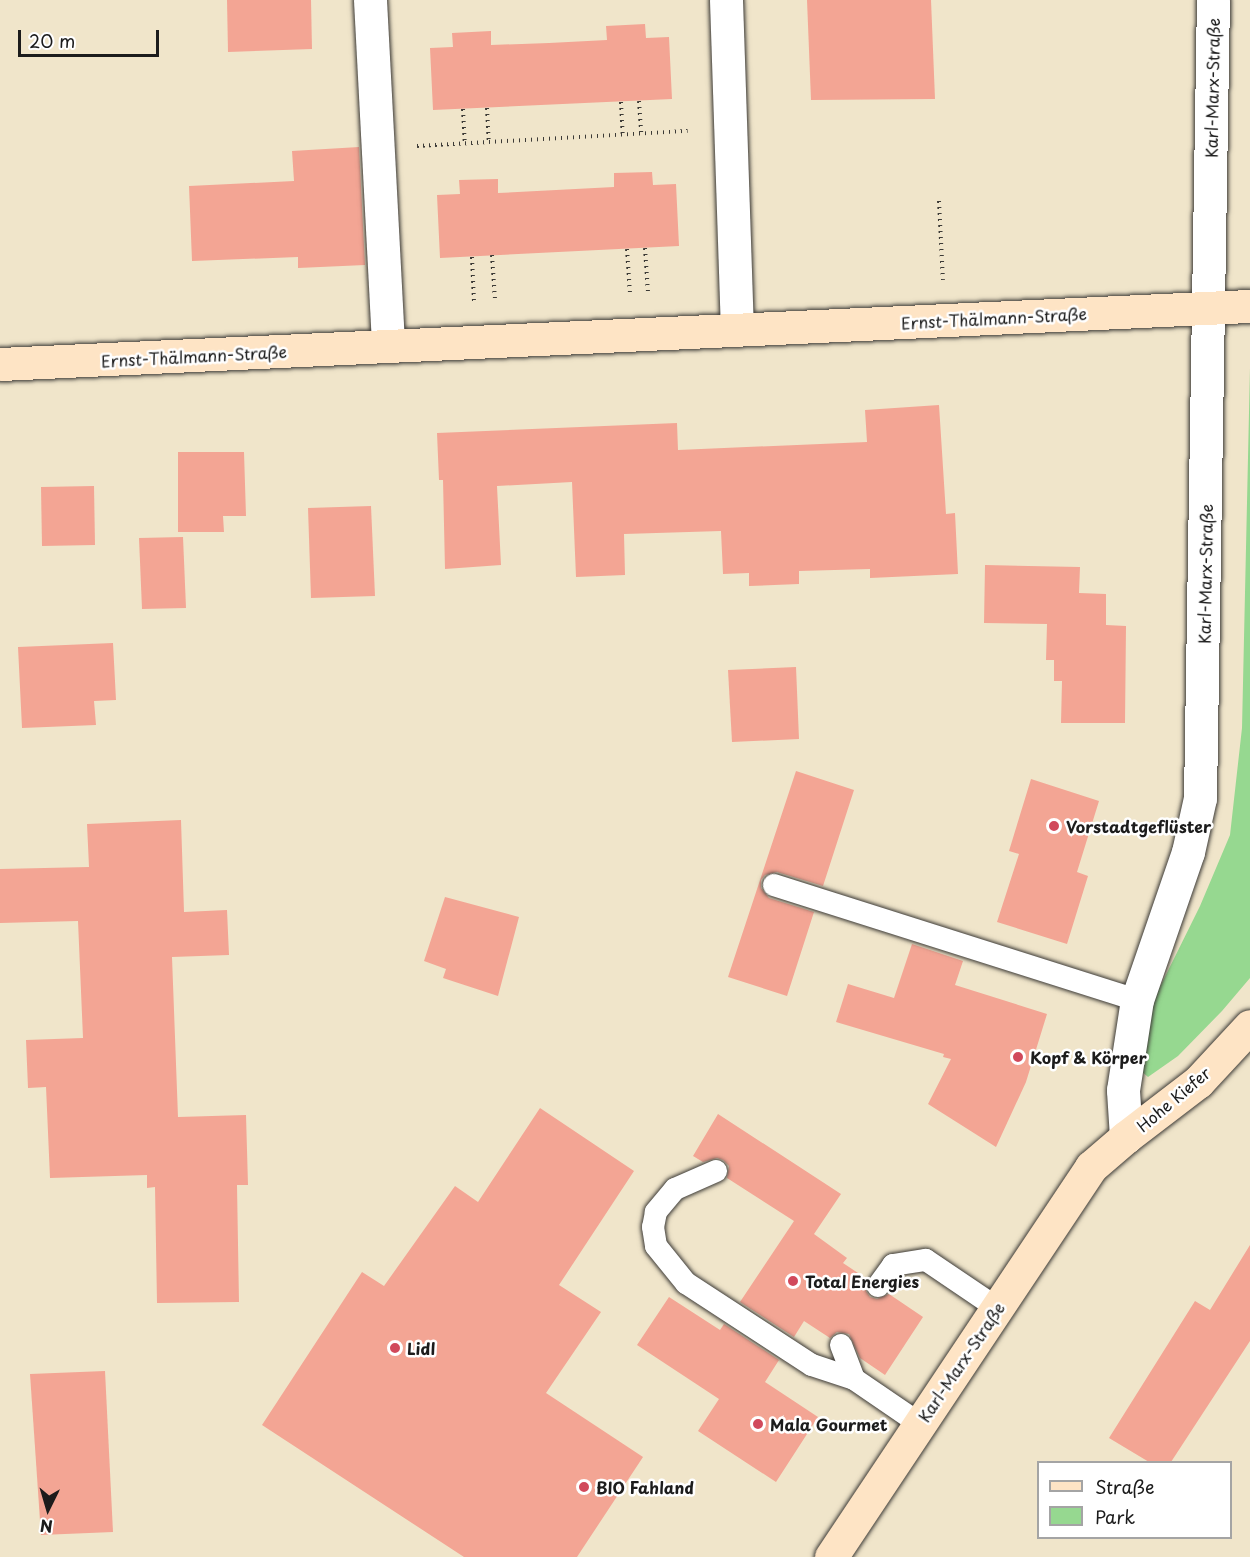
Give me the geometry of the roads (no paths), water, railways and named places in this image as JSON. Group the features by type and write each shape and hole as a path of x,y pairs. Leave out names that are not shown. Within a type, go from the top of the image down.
{"street":[{"path":"370,0 388,346"},
{"path":"726,0 737,330"},
{"name":"Karl-Marx-Straße","path":"1126,1137 1123,1090 1137,1000 1188,852 1200,798 1213,0"},
{"name":"Ernst-Thälmann-Straße","path":"0,364 1250,306"},
{"name":"Hohe Kiefer","path":"1091,1167 1198,1082 1250,1026"},
{"name":"Karl-Marx-Straße","path":"831,1557 1091,1167"}],"lane":[{"path":"774,885 1137,1000"},
{"path":"716,1171 675,1189 656,1212 653,1227 656,1245 686,1283 812,1365 854,1379 920,1424"},
{"path":"878,1286 892,1265 926,1260 997,1308"},
{"path":"841,1345 854,1379"}],"place":[{"name":"Vorstadtgeflüster","path":"1054,826"},
{"name":"Kopf & Körper","path":"1018,1057"},
{"name":"Total Energies","path":"793,1281"},
{"name":"Lidl","path":"395,1348"},
{"name":"Mala Gourmet","path":"758,1424"},
{"name":"BIO Fahland","path":"584,1487"}]}
